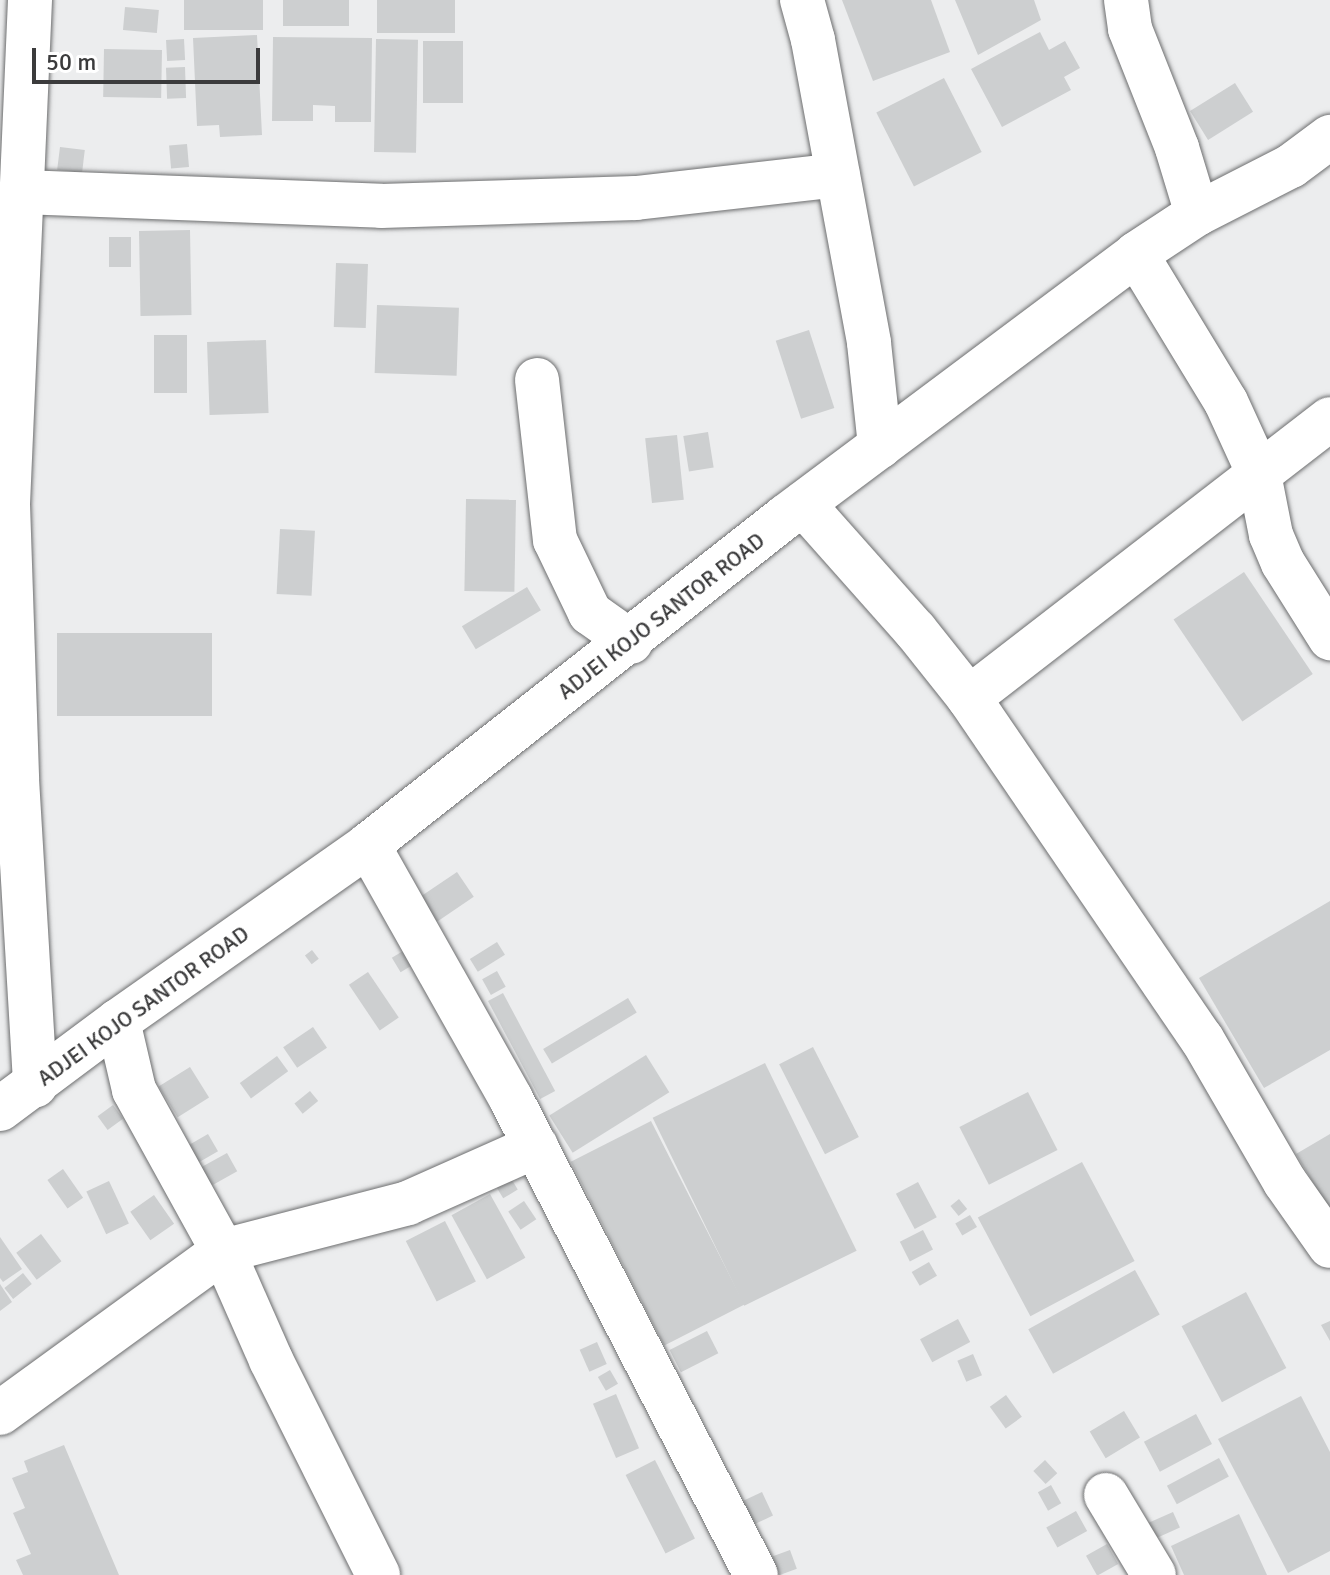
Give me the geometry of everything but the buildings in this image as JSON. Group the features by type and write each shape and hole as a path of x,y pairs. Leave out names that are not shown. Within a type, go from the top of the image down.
{"street":[{"path":"17,1097 17,779 8,504 30,0"},
{"path":"802,0 869,343 880,446"},
{"path":"1126,0 1130,29 1177,148 1197,214"},
{"name":"ADJEI KOJO SANTOR ROAD","path":"17,1097 118,1021 368,845 631,642 803,504 1136,254 1197,214 1291,166 1330,137"},
{"path":"22,192 381,206 636,198 838,175"},
{"path":"1136,254 1226,402 1259,474 1271,535 1283,563 1330,638"},
{"path":"537,380 555,540 590,613 631,642"},
{"path":"969,698 1330,419"},
{"path":"803,504 915,630 969,698 1202,1039 1285,1182 1330,1246"},
{"path":"368,845 536,1146 756,1575"},
{"path":"118,1021 134,1090 223,1251 271,1360 378,1575"},
{"path":"0,1413 223,1251 408,1203 536,1146"},
{"path":"1106,1495 1154,1575"}]}
